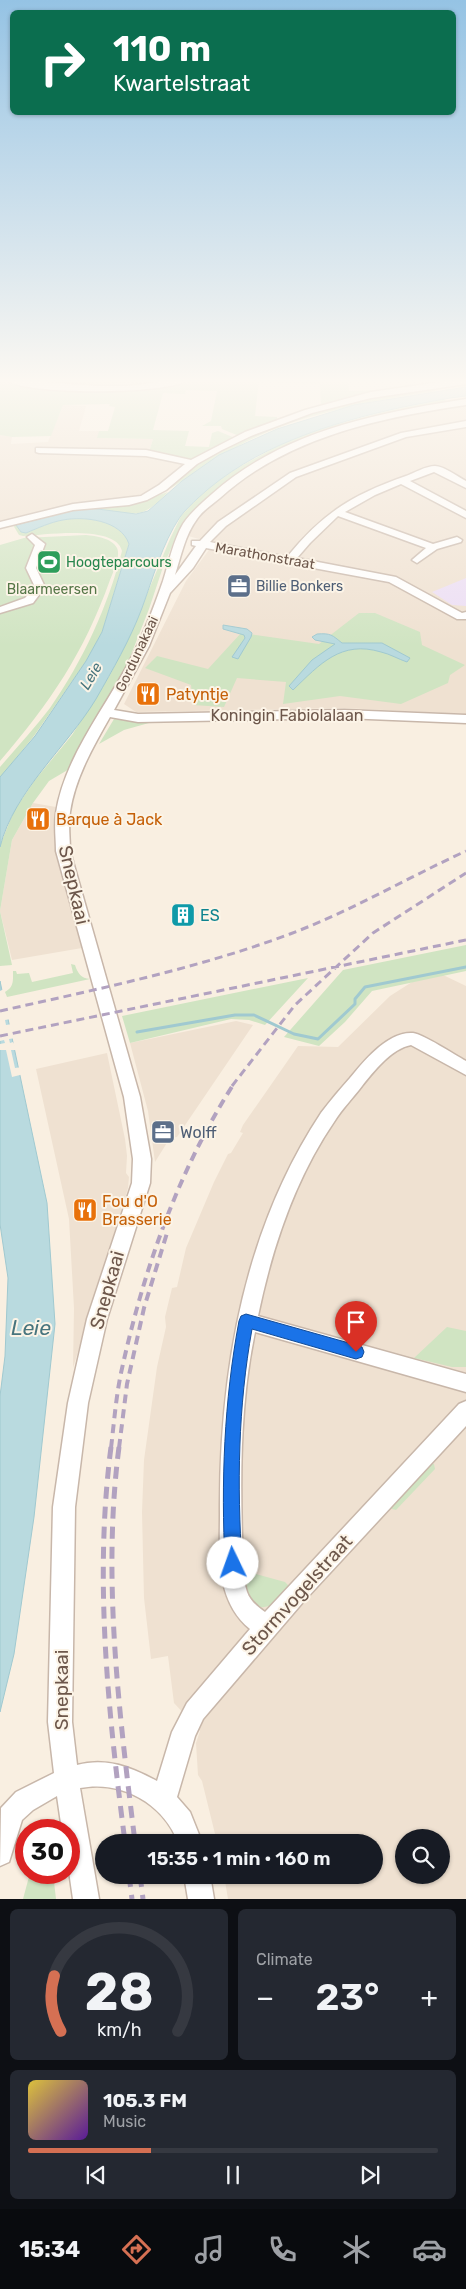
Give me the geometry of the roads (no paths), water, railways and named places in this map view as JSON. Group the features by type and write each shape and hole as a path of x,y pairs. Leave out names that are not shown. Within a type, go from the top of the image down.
{"street":[{"path":"0,526 56,510 86,505 132,502 147,497 185,469"},
{"name":"Gordunakaai","path":"108,713 140,653 164,595 181,539 193,516 220,489 250,469"},
{"name":"Gordunakaai","path":"164,595 189,566 203,544 222,524 293,475 311,469"},
{"path":"290,560 307,537 336,512 362,496 435,469 466,486"},
{"path":"401,480 466,514"},
{"path":"336,512 433,547"},
{"path":"0,610 28,602 38,592 40,586 32,568 40,544 32,536"},
{"path":"181,539 203,544"},
{"path":"418,560 433,547 457,540"},
{"name":"Marathonstraat","path":"203,544 392,579 461,617 466,615"},
{"name":"Koningin Fabiolalaan","path":"108,713 138,718 344,714 466,719"},
{"name":"Snepkaai","path":"86,1899 60,1722 64,1507 78,1403 97,1319 120,1243 136,1199 142,1170 140,1139 132,1097 63,851 64,813 73,778 91,741 108,713"},
{"path":"266,1628 247,1612 238,1600 234,1582 230,1507 235,1393 246,1321 266,1245 290,1188 315,1139 344,1096 369,1066 397,1044 413,1039 466,1069"},
{"path":"246,1321 466,1383"},
{"name":"Stormvogelstraat","path":"164,1800 188,1721 194,1711 266,1628 466,1411"},
{"path":"0,1853 8,1820 16,1807 49,1788 100,1773 111,1774 141,1785 164,1800 178,1815 186,1834"},
{"path":"198,1884 201,1899"}],"water":[{"name":"Leie","path":"200,469 236,469 198,498 180,517 158,561 142,608 127,643 109,677 84,717 29,788 7,827 0,847 0,777 35,736 86,661 102,632 129,544 125,536 118,530 110,525 91,520 72,519 58,521 26,533 21,532 16,525 76,509 90,508 136,514 148,511 182,481"},
{"path":"223,625 247,629 252,633 238,659 232,657 245,638 244,635 223,629"},
{"path":"317,634 331,635 342,643 382,643 410,658 407,662 367,649 354,649 343,652 322,663 293,690 289,686 312,660 335,644 315,640 312,637"},
{"name":"Leie","path":"0,981 47,1203 55,1324 34,1517 14,1654 0,1712 0,1396 5,1356 8,1278 0,1224"}],"waterway":[{"path":"137,1032 235,1015 254,1015 294,1034 318,1039 355,1004 355,999 365,987 466,967"}],"railway":[{"path":"0,1011 183,968 290,934 335,915 466,851"},
{"path":"337,967 373,933 466,873"},
{"path":"337,967 466,940"},
{"path":"0,1036 337,967"},
{"path":"232,1086 295,1005 337,967"},
{"path":"111,1448 121,1373 151,1261 164,1224 195,1153 233,1085"},
{"path":"119,1448 127,1384 144,1308 167,1233"},
{"path":"111,1447 106,1496 103,1595 113,1743 124,1834"},
{"path":"119,1447 114,1496 112,1595 118,1694 134,1834"},
{"path":"130,1884 132,1899"},
{"path":"141,1884 143,1899"}],"place":[{"name":"Hoogteparcours","path":"49,562"},
{"name":"Billie Bonkers","path":"239,586"},
{"name":"Patyntje","path":"148,694"},
{"name":"Barque à Jack","path":"38,819"},
{"name":"ES","path":"183,915"},
{"name":"Wolff","path":"163,1132"},
{"name":"Fou d'O Brasserie","path":"85,1210"}],"park label":[{"name":"Blaarmeersen","path":"52,589"}]}
